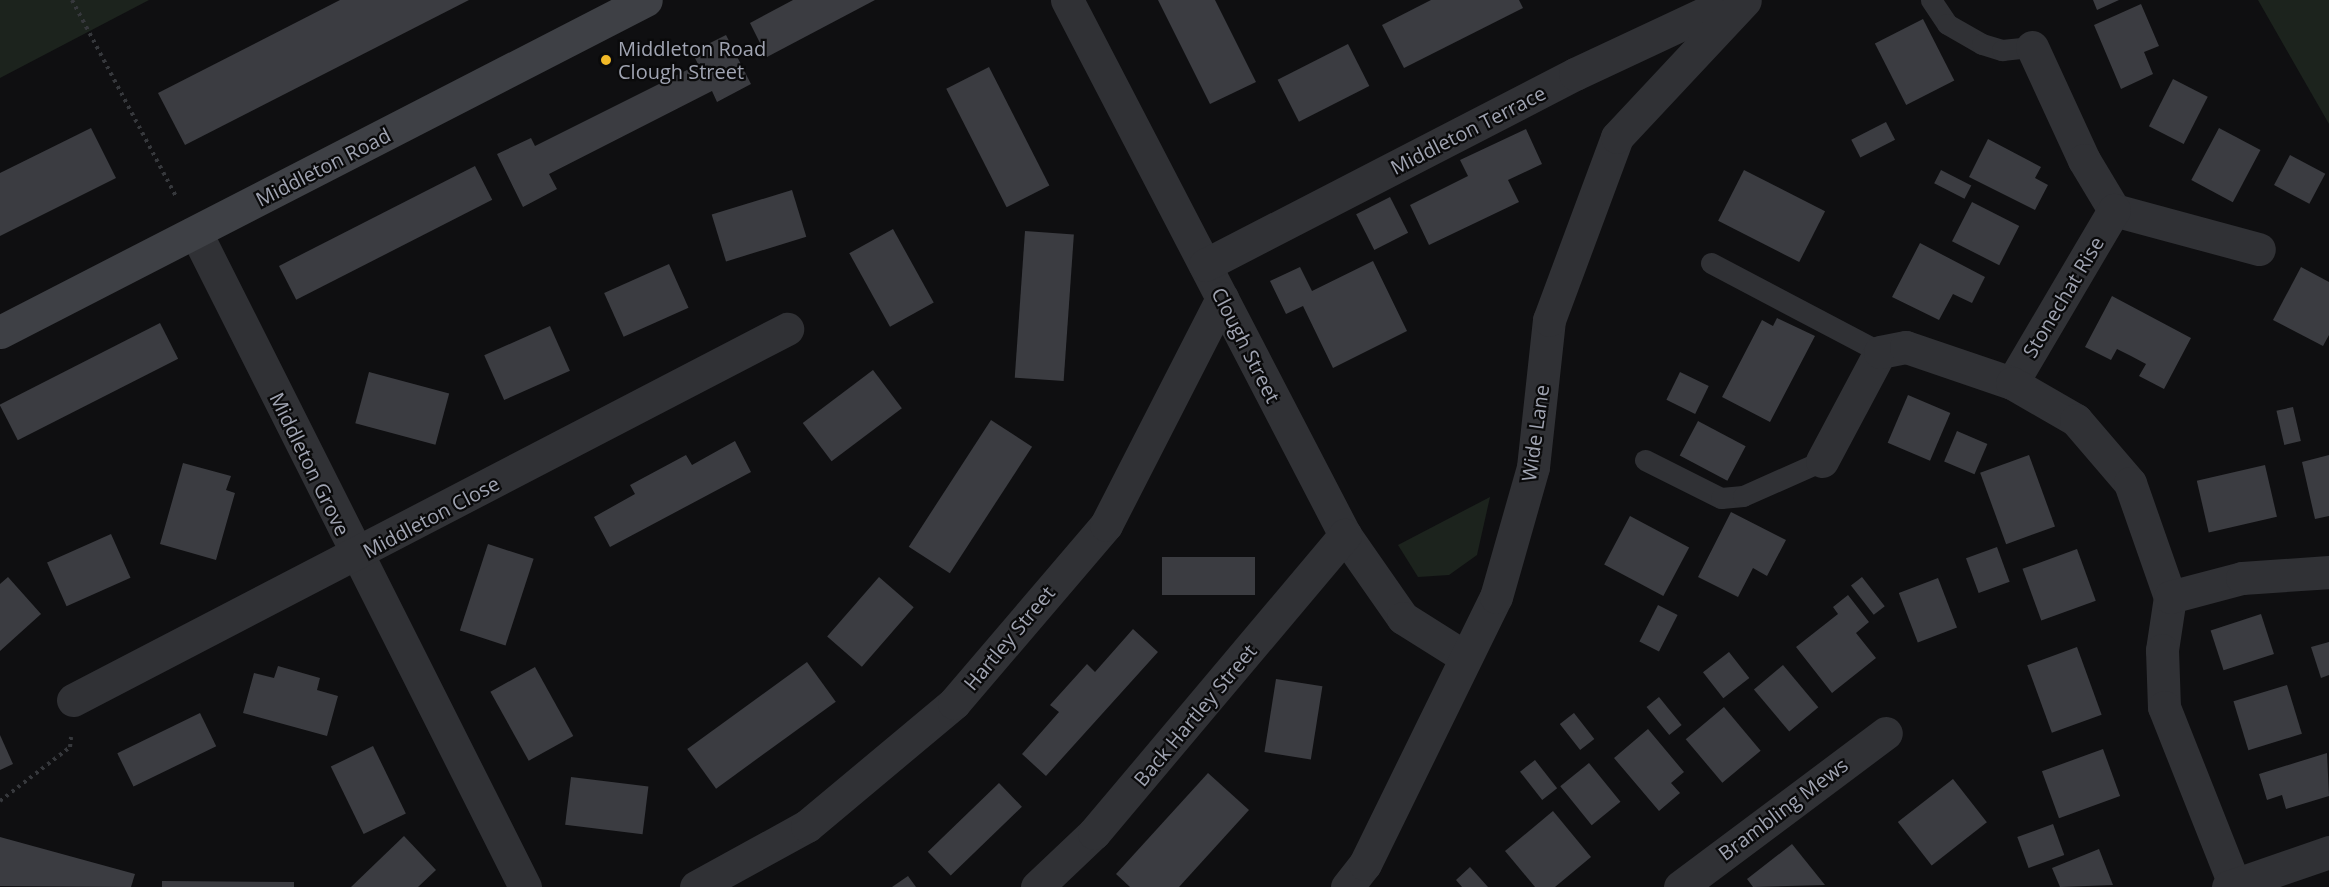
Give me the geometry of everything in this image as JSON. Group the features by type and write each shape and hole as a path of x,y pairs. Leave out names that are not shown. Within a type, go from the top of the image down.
{"main road":[{"name":"Middleton Road","path":"0,332 645,0"}],"street":[{"name":"Clough Street","path":"1067,0 1345,535 1403,618 1465,657"},
{"name":"Middleton Terrace","path":"1205,265 1575,74 1733,0"},
{"name":"Wide Lane","path":"1347,887 1365,864 1496,597 1533,467 1549,320 1617,137 1745,0"},
{"path":"2032,47 2084,160 2114,210 2259,249"},
{"name":"Stonechat Rise","path":"2012,383 2114,210"},
{"name":"Middleton Grove","path":"195,233 356,557 525,887"},
{"name":"Hartley Street","path":"696,887 807,826 954,703 1106,525 1222,298"},
{"name":"Middleton Close","path":"74,700 356,557 787,329"},
{"path":"1822,461 1881,352 1906,346 1940,354 2012,383 2076,420 2130,483 2170,597 2162,650 2164,707 2231,886 2329,852"},
{"name":"Back Hartley Street","path":"1036,887 1094,833 1345,535"},
{"path":"2170,597 2242,578 2329,572"},
{"name":"Brambling Mews","path":"1680,887 1887,733"}],"lane":[{"path":"1931,0 1947,24 1982,44 2002,50 2032,47"},
{"path":"1711,263 1881,352"},
{"path":"1645,460 1721,498 1743,496 1822,461"}],"path":[{"path":"72,0 195,233"},
{"path":"0,801 70,747 74,700"}],"shaded area":[{"path":"0,0 149,0 0,78"},
{"path":"2258,0 2329,0 2329,124"},
{"path":"1490,497 1477,555 1449,575 1418,577 1398,545"}],"building":[{"path":"340,0 469,0 185,145 158,93"},
{"path":"793,0 875,0 767,57 750,23"},
{"path":"1158,0 1215,0 1256,82 1210,104"},
{"path":"1431,0 1519,0 1523,8 1404,68 1382,25"},
{"path":"2093,0 2119,0 2097,10"},
{"path":"2141,4 2159,46 2144,52 2153,74 2121,89 2094,25"},
{"path":"1923,19 1954,80 1906,105 1875,44"},
{"path":"726,35 751,84 717,102 712,91 549,174 557,189 523,207 497,154 531,138 535,146 693,67 698,64 692,52"},
{"path":"1348,44 1369,86 1299,122 1278,80"},
{"path":"989,67 1049,186 1007,207 946,89"},
{"path":"2173,79 2208,97 2184,144 2149,126"},
{"path":"1886,122 1895,140 1860,158 1851,140"},
{"path":"91,128 116,178 0,236 0,173"},
{"path":"2219,128 2260,150 2233,202 2191,180"},
{"path":"1526,129 1542,164 1508,180 1519,202 1429,245 1410,205 1468,176 1460,160"},
{"path":"1988,139 2041,167 2035,178 2048,185 2035,210 1969,177"},
{"path":"2290,155 2325,174 2309,204 2274,185"},
{"path":"475,166 492,200 296,300 279,266"},
{"path":"1744,170 1825,211 1799,262 1718,221"},
{"path":"1941,170 1971,185 1964,199 1934,183"},
{"path":"792,190 806,237 726,261 712,215"},
{"path":"1390,197 1408,233 1374,250 1356,214"},
{"path":"1972,202 2019,226 1999,265 1952,241"},
{"path":"893,229 934,302 890,327 849,253"},
{"path":"1025,231 1074,234 1064,381 1015,378"},
{"path":"1920,243 1985,277 1972,303 1953,294 1939,320 1892,297"},
{"path":"1373,261 1407,331 1333,368 1303,306 1286,314 1270,281 1300,267 1312,291"},
{"path":"669,264 689,308 624,337 604,293"},
{"path":"2301,267 2329,282 2329,335 2323,346 2273,320"},
{"path":"2112,296 2191,338 2164,389 2139,376 2146,364 2131,356 2117,349 2111,360 2085,347"},
{"path":"1777,318 1815,336 1770,422 1722,397 1762,320 1773,326"},
{"path":"160,323 178,359 18,440 0,405"},
{"path":"550,326 570,371 504,400 484,355"},
{"path":"873,370 902,408 832,461 803,423"},
{"path":"369,372 449,393 435,445 355,423"},
{"path":"1680,372 1709,386 1695,414 1666,400"},
{"path":"1908,395 1950,413 1930,461 1888,443"},
{"path":"2293,407 2301,441 2284,445 2276,411"},
{"path":"991,420 1032,447 950,573 909,547"},
{"path":"1698,421 1746,446 1727,481 1680,455"},
{"path":"1957,431 1987,444 1974,474 1944,461"},
{"path":"735,441 751,472 610,547 594,517 635,494 630,485 686,455 692,465"},
{"path":"2029,455 2055,526 2006,544 1980,473"},
{"path":"2329,455 2329,516 2315,519 2302,462"},
{"path":"183,463 231,476 226,490 235,493 216,560 160,544"},
{"path":"2265,465 2277,517 2209,532 2197,481"},
{"path":"1731,512 1786,540 1767,576 1753,568 1738,597 1698,577"},
{"path":"1630,516 1689,547 1663,596 1604,565"},
{"path":"111,534 131,578 67,606 47,562"},
{"path":"488,544 534,559 506,645 460,631"},
{"path":"1997,547 2010,582 1979,593 1966,558"},
{"path":"2077,549 2096,601 2041,621 2022,569"},
{"path":"1162,557 1255,557 1255,595 1162,595"},
{"path":"8,577 41,614 0,651 0,584"},
{"path":"879,577 914,607 862,667 827,637"},
{"path":"1862,577 1885,606 1874,615 1851,586"},
{"path":"1938,578 1957,627 1918,643 1899,593"},
{"path":"1848,595 1869,622 1856,633 1876,658 1832,693 1796,647 1838,614 1833,607"},
{"path":"1658,605 1678,615 1659,652 1639,642"},
{"path":"2261,614 2274,654 2224,670 2211,630"},
{"path":"1133,629 1158,652 1046,776 1022,754 1059,712 1050,705 1087,664 1095,672"},
{"path":"2329,642 2329,675 2321,678 2311,647"},
{"path":"2077,647 2102,715 2052,733 2027,665"},
{"path":"1729,652 1749,678 1723,698 1703,672"},
{"path":"807,662 836,702 716,789 687,749"},
{"path":"1783,665 1818,707 1789,732 1754,689"},
{"path":"278,666 320,678 317,690 338,696 327,736 243,713 254,673 274,678"},
{"path":"535,667 573,736 529,761 490,692"},
{"path":"1276,679 1322,686 1311,759 1264,752"},
{"path":"2287,685 2302,734 2248,750 2233,701"},
{"path":"1659,697 1682,725 1669,735 1647,707"},
{"path":"1724,707 1761,751 1722,783 1686,739"},
{"path":"200,713 216,746 134,787 117,753"},
{"path":"1574,713 1594,739 1580,750 1560,724"},
{"path":"1648,729 1684,772 1671,783 1680,793 1659,811 1614,758"},
{"path":"0,735 13,764 0,770"},
{"path":"373,746 406,813 364,834 331,767"},
{"path":"2103,749 2120,796 2059,818 2042,771"},
{"path":"2327,753 2329,796 2286,809 2282,795 2267,800 2259,774"},
{"path":"1535,760 1557,788 1542,800 1520,772"},
{"path":"1589,763 1620,802 1592,825 1560,786"},
{"path":"1208,773 1249,810 1179,887 1130,887 1116,874"},
{"path":"571,777 648,787 643,834 565,825"},
{"path":"1953,779 1987,822 1932,865 1898,822"},
{"path":"999,783 1022,807 951,876 928,852"},
{"path":"1553,811 1591,857 1555,887 1535,887 1505,851"},
{"path":"2053,824 2064,855 2029,868 2017,837"},
{"path":"404,836 436,870 418,887 351,887"},
{"path":"0,837 135,874 131,887 0,886"},
{"path":"1792,844 1825,885 1753,887 1747,879"},
{"path":"2099,849 2113,885 2060,887 2052,868"},
{"path":"1470,867 1488,887 1462,887 1456,880"},
{"path":"908,876 916,887 892,887"},
{"path":"162,881 294,882 294,887 162,887"}],"place":[{"name":"Middleton Road Clough Street","path":"606,60"}]}
